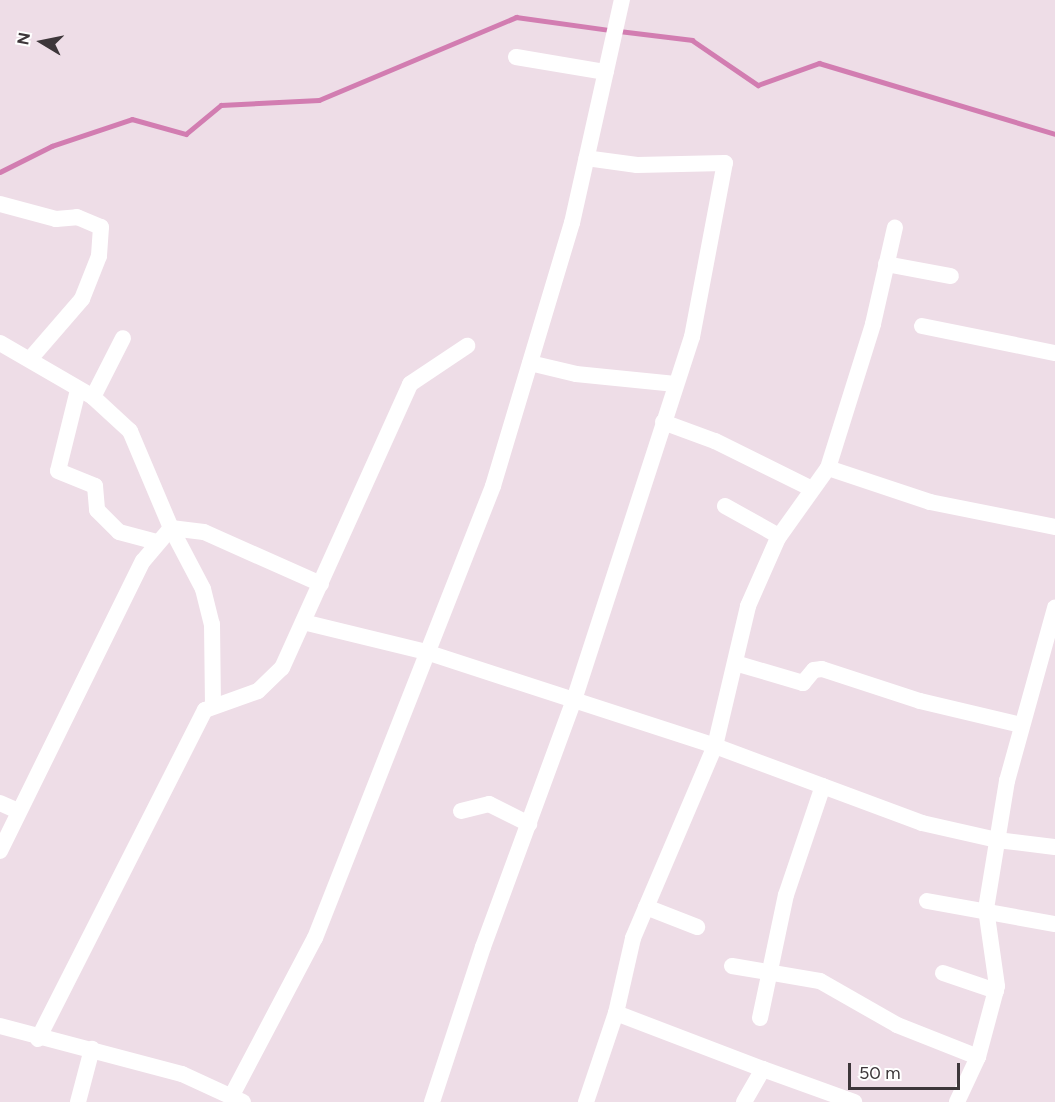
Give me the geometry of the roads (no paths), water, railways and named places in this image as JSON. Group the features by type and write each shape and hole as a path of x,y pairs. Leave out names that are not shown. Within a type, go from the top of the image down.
{"street":[{"path":"0,1026 38,1039 92,1049 182,1074 237,1099 315,938 493,486 530,363 586,158 620,8"},
{"path":"516,57 606,72"},
{"path":"432,1102 573,703 692,337 725,163 637,165 586,158"},
{"path":"0,204 56,219 85,218 101,227 99,256 82,299 30,359"},
{"path":"586,1102 616,1013 633,938 715,746 747,606 779,536 828,468 895,227"},
{"path":"886,264 951,276"},
{"path":"922,326 1055,353"},
{"path":"123,338 86,393 58,471 95,486 97,510 119,532 156,542"},
{"path":"0,343 86,393 130,431 171,528 203,588 212,624 213,704"},
{"path":"38,1039 195,727 213,704 258,691 271,682 282,668 410,384 467,346"},
{"path":"530,363 583,375 676,384"},
{"path":"663,422 715,441 812,489"},
{"path":"828,468 930,502 1055,527"},
{"path":"725,506 779,536"},
{"path":"0,851 18,811 156,542 171,528 204,532 321,584"},
{"path":"957,1102 978,1057 996,991 997,972 986,909 997,840 1021,725 1055,608"},
{"path":"303,622 426,652 573,703 715,746 922,823 997,840 1055,847"},
{"path":"735,663 803,683 814,670 822,669 920,701 1021,725"},
{"path":"760,1018 786,895 823,786"},
{"path":"0,803 18,811"},
{"path":"461,811 489,804 529,824"},
{"path":"927,901 986,909 1055,924"},
{"path":"646,907 696,927"},
{"path":"732,966 820,981 897,1025 978,1057"},
{"path":"943,972 996,991"},
{"path":"616,1013 854,1102"},
{"path":"78,1102 92,1049"},
{"path":"744,1102 763,1069"}],"waterway":[{"path":"0,172 52,146 132,119 186,134 221,105 319,100 516,17 610,30"},
{"path":"619,31 692,40 758,85 819,63 1055,134"}]}
